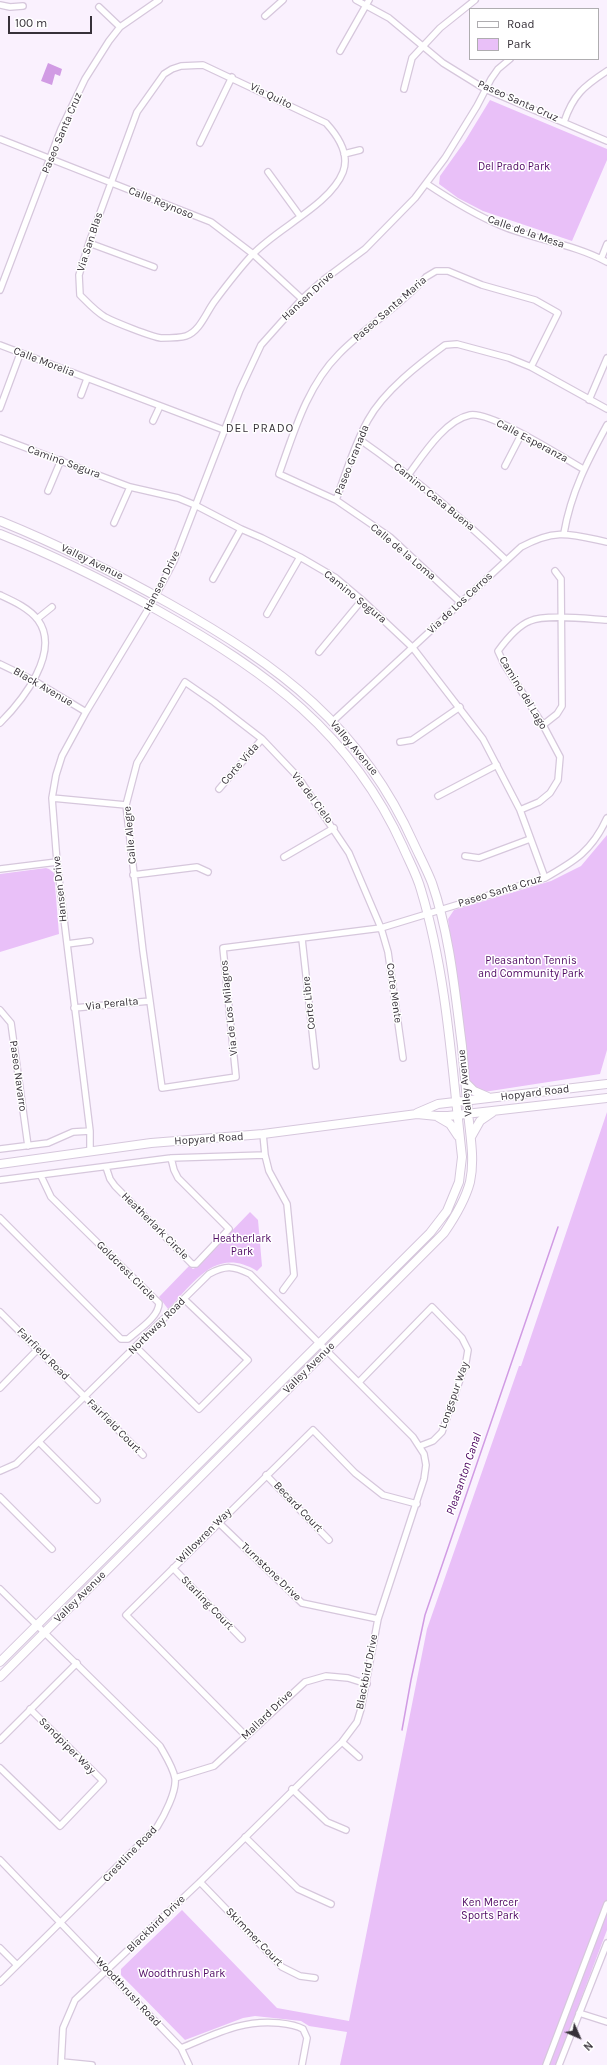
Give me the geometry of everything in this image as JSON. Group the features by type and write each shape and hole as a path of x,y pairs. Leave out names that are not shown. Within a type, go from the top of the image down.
{"main road":[{"name":"Valley Avenue","path":"0,521 73,552 116,573 202,622 277,671 333,721 365,758 380,779 397,809 432,883 450,960 466,1083 473,1154 470,1182 463,1201 444,1233 0,1677"},
{"name":"Valley Avenue","path":"0,534 68,563 200,634 270,680 307,712 356,765 370,785 386,813 420,887 428,913 438,962 462,1156 459,1182 447,1211 430,1233 0,1662"},
{"path":"438,1104 450,1094 450,1080 453,1074"},
{"path":"466,1083 474,1091 491,1098"},
{"name":"Hopyard Road","path":"417,1114 438,1104 607,1084"},
{"name":"Hopyard Road","path":"0,1164 151,1143 263,1134 417,1114 437,1116 607,1098"},
{"path":"471,1138 480,1121 494,1111"},
{"path":"437,1116 450,1124 460,1139"}],"street":[{"name":"Paseo Santa Cruz","path":"0,290 61,129 85,79 109,41 120,27 159,0"},
{"path":"265,16 282,0"},
{"name":"Paseo Santa Cruz","path":"356,0 368,3 389,18 443,63 485,89 607,141"},
{"path":"404,89 410,63 423,46 440,28 475,0"},
{"path":"340,51 368,3"},
{"path":"0,5 10,7 23,6"},
{"path":"99,7 120,27"},
{"name":"Hansen Drive","path":"90,1151 90,1131 57,862 52,798 56,775 62,756 86,712 156,596 174,561 224,430 250,366 261,345 302,299 322,281 365,249 427,184 467,123 485,89 498,69 509,60"},
{"name":"Via Quito","path":"110,182 137,112 164,74 181,66 204,65 326,123 336,134 344,154 343,170 336,184 325,197 253,254"},
{"path":"564,122 569,107 577,94 587,84 607,71"},
{"path":"200,143 232,77"},
{"name":"Calle Reynoso","path":"0,139 211,222 253,254 302,299"},
{"path":"344,154 360,150"},
{"path":"268,172 300,216"},
{"name":"Via San Blas","path":"110,182 88,243 79,275 80,295 105,317 161,338 186,336 201,324 214,302 253,254"},
{"name":"Calle de la Mesa","path":"427,184 461,206 503,227 555,241 607,262"},
{"path":"88,243 154,267"},
{"path":"601,259 607,244"},
{"name":"Paseo Santa Maria","path":"279,474 300,414 314,387 337,355 426,277 436,271 448,271 482,285 535,300 558,313 531,367"},
{"name":"Paseo Granada","path":"336,500 359,439 369,419 391,390 446,346 457,344 509,358 531,367 607,409"},
{"name":"Calle Morelia","path":"0,346 224,430"},
{"path":"0,408 20,354"},
{"path":"589,400 607,358"},
{"name":"Calle Morelia","path":"81,395 87,379"},
{"path":"153,421 160,406"},
{"name":"Calle Esperanza","path":"409,474 439,435 454,423 469,415 479,415 496,421 583,469"},
{"path":"564,533 567,515 583,469 607,425"},
{"path":"505,466 521,435"},
{"name":"Camino Segura","path":"0,438 130,487 178,498 195,505 300,557 336,578 362,600 413,648 460,707 483,740 520,810 545,878"},
{"name":"Camino Casa Buena","path":"359,439 409,474 463,519 506,560"},
{"path":"48,491 61,460"},
{"name":"Calle de la Loma","path":"279,474 336,500 390,537 460,602"},
{"path":"114,523 130,487"},
{"path":"212,579 241,529"},
{"name":"Via de Los Cerros","path":"333,721 521,547 551,534 564,533 607,542"},
{"path":"267,614 300,557"},
{"path":"543,725 557,714 562,706 561,579 555,571"},
{"path":"0,595 20,604 37,619 46,637 46,647 43,661 33,680 18,703 0,723"},
{"path":"319,652 362,600"},
{"path":"37,619 52,607"},
{"name":"Camino del Lago","path":"520,810 545,797 558,780 560,758 543,725 504,664 498,651 521,626 531,620 561,618 607,620"},
{"name":"Black Avenue","path":"0,664 33,680 86,712"},
{"name":"Via del Cielo","path":"185,682 262,739 298,777 334,828 349,853 381,928"},
{"name":"Calle Alegre","path":"150,1000 126,805 137,763 185,682"},
{"path":"400,742 412,740 460,707"},
{"name":"Corte Vida","path":"219,789 262,739"},
{"path":"438,796 497,765"},
{"path":"52,798 126,805"},
{"name":"Paseo Santa Cruz","path":"439,909 545,878 578,858 595,841 607,818"},
{"path":"284,857 334,828"},
{"path":"466,856 479,858 530,840"},
{"path":"0,869 57,862"},
{"path":"134,875 197,867 208,872"},
{"name":"Via de Los Milagros","path":"150,1000 162,1088 236,1077 223,948 381,928 439,909"},
{"name":"Corte Mente","path":"381,928 388,952 403,1058"},
{"name":"Corte Libre","path":"302,939 316,1066"},
{"path":"67,944 90,941"},
{"name":"Via Peralta","path":"74,1008 150,1000"},
{"name":"Paseo Navarro","path":"0,1010 11,1023 28,1146"},
{"path":"0,1149 48,1143 73,1132 90,1131"},
{"path":"263,1134 265,1155 269,1171 287,1204 294,1275 283,1290"},
{"name":"Hopyard Road","path":"0,1180 171,1158 265,1155"},
{"name":"Heatherlark Circle","path":"106,1166 110,1179 115,1186 192,1264 196,1264 229,1229 178,1178 171,1158"},
{"name":"Goldcrest Circle","path":"0,1218 121,1339 128,1339 156,1314 159,1308 159,1303 51,1197 40,1176"},
{"name":"Northway Road","path":"0,1472 16,1464 209,1274 221,1267 236,1268 250,1274 320,1343"},
{"path":"136,1347 199,1409 248,1360 184,1299"},
{"name":"Longspur Way","path":"359,1382 432,1307 462,1338 468,1350 466,1362 442,1432 433,1441 420,1446"},
{"name":"Fairfield Road","path":"0,1312 86,1396"},
{"name":"Blackbird Drive","path":"62,2063 63,2028 75,2000 200,1882 292,1789 342,1742 356,1722 367,1684 378,1619 417,1504 426,1465 420,1446 413,1437 320,1343"},
{"path":"0,1388 38,1349"},
{"name":"Fairfield Court","path":"86,1396 144,1455"},
{"name":"Willowren Way","path":"246,1736 126,1615 218,1522 313,1430 355,1473 383,1495 417,1504"},
{"path":"39,1442 97,1500"},
{"name":"Becard Court","path":"266,1475 329,1540"},
{"path":"0,1497 52,1549"},
{"name":"Turnstone Drive","path":"218,1522 302,1603 378,1619"},
{"name":"Starling Court","path":"173,1568 242,1639"},
{"path":"1,1593 38,1625 160,1746 175,1778"},
{"path":"0,1740 77,1663"},
{"name":"Mallard Drive","path":"175,1778 214,1766 305,1682 326,1676 348,1678 367,1684"},
{"name":"Sandpiper Way","path":"0,1768 60,1826 103,1781 30,1709"},
{"path":"342,1742 358,1757"},
{"name":"Crestline Road","path":"0,1982 156,1827 164,1816 171,1800 175,1778"},
{"path":"292,1789 327,1822 346,1830"},
{"path":"245,1837 298,1889 331,1904"},
{"name":"Woodthrush Road","path":"0,1860 62,1922 181,2048 189,2065"},
{"name":"Skimmer Court","path":"200,1882 282,1967 300,1976 315,1978"},
{"path":"546,2065 607,1904"},
{"path":"559,2065 579,2013 606,1951 607,1943"},
{"path":"0,1948 17,1965"},
{"path":"579,2013 607,2022"},
{"path":"181,2048 244,2024 262,2021 297,2025 303,2029 307,2038 302,2065"},
{"path":"62,2063 92,2065"}],"green space":[{"name":"Del Prado Park","path":"490,100 607,149 607,160 572,241 483,211 458,198 439,184 440,176 465,141"},
{"name":"Pleasanton Tennis and Community Park","path":"607,835 607,1050 600,1074 471,1094 448,919 454,910 551,881 581,866"},
{"path":"46,868 54,873 59,934 0,952 0,874"},
{"name":"Ken Mercer Sports Park","path":"607,1112 607,1930 556,2065 340,2065 347,2032 309,2026 301,2021 255,2016 243,2018 185,2040 121,1975 121,1969 182,1910 277,2008 349,2021 427,1629 519,1366 521,1366"},
{"name":"Heatherlark Park","path":"250,1212 258,1220 262,1266 257,1271 243,1264 230,1263 218,1265 207,1270 168,1309 159,1297 189,1266 193,1269 197,1267"}],"shaded area":[{"path":"48,63 62,69 60,76 55,74 52,85 41,81"}],"waterway":[{"name":"Pleasanton Canal","path":"402,1730 425,1615 558,1227"}],"district":[{"name":"DEL PRADO","path":"260,429"}],"park label":[{"name":"Woodthrush Park","path":"182,1974"}]}
